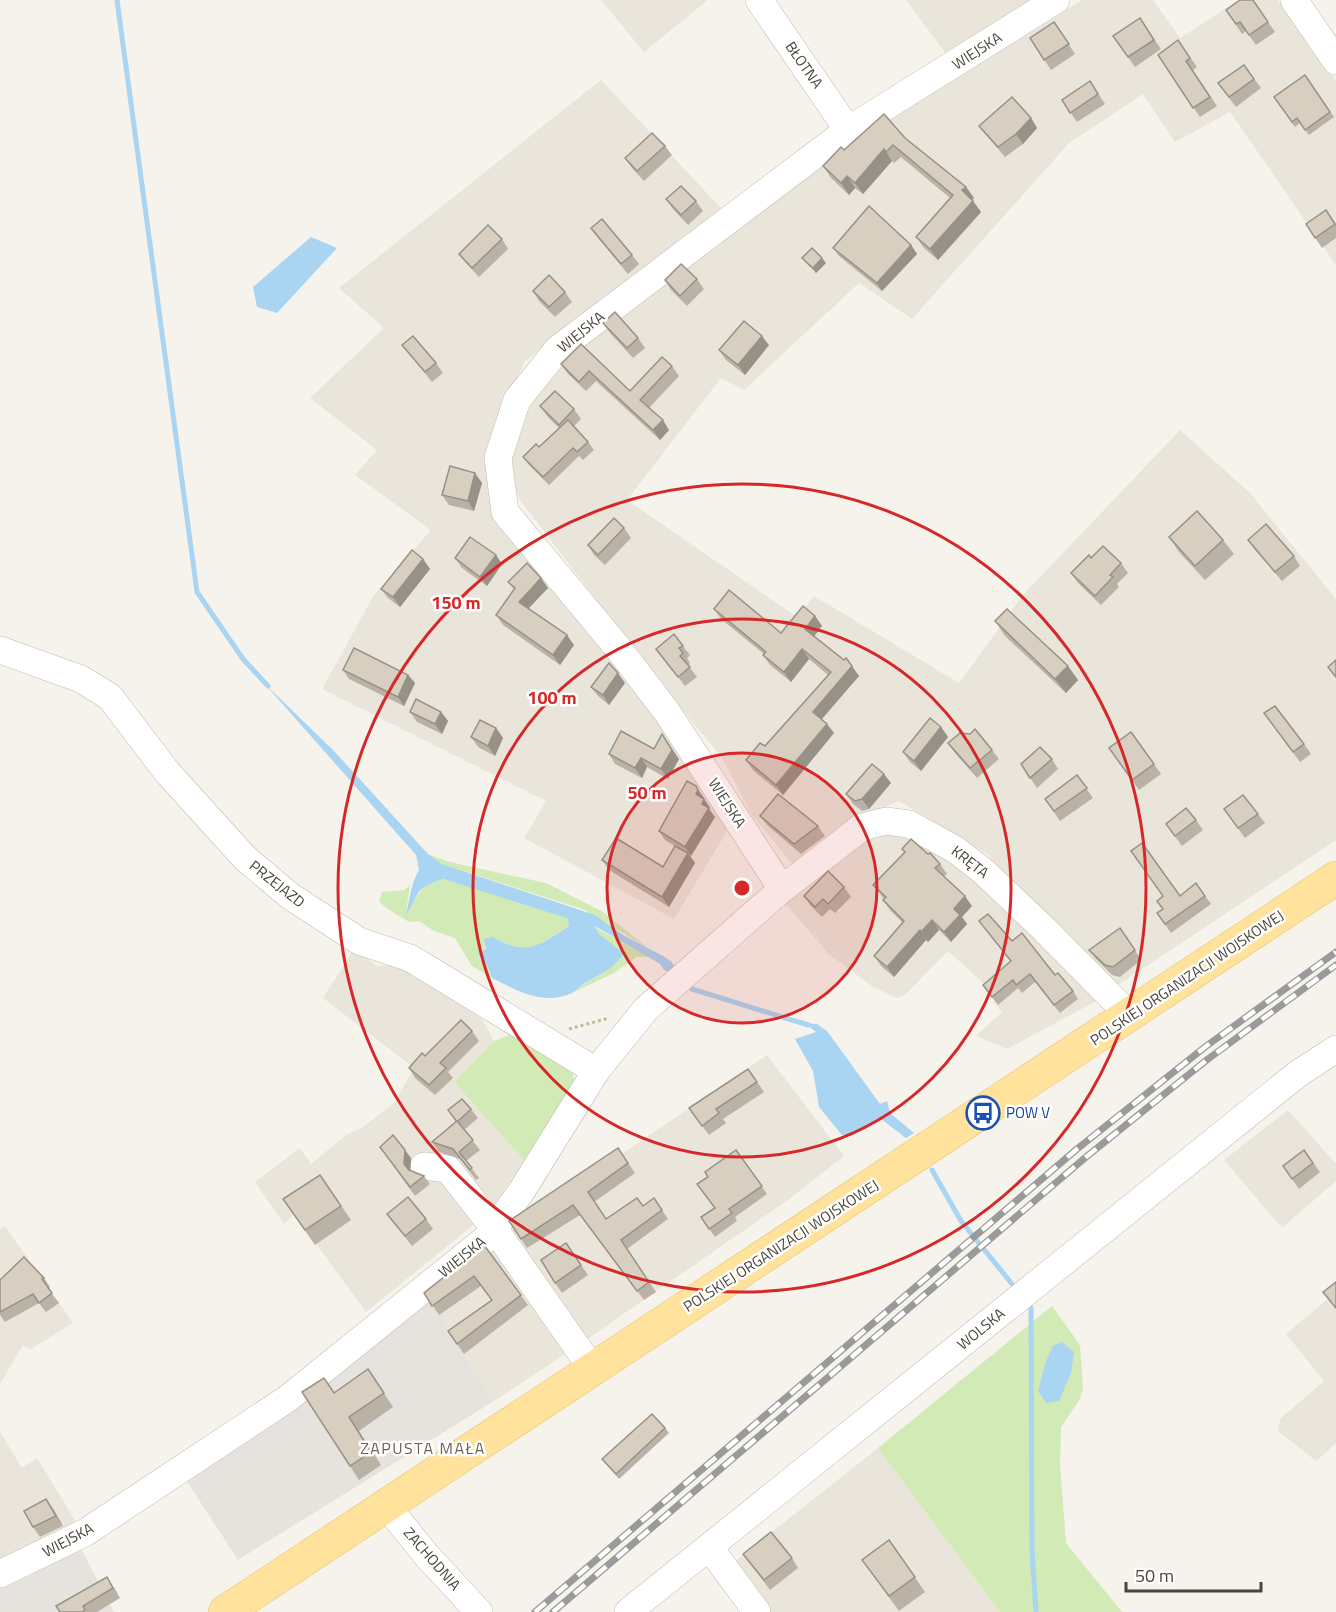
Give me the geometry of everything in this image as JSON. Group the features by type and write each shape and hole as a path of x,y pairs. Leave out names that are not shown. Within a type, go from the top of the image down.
{"main road":[{"name":"POLSKIEJ ORGANIZACJI WOJSKOWEJ","path":"225,1612 1336,878"}],"street":[{"name":"BŁOTNA","path":"759,0 848,130"},
{"name":"WIEJSKA","path":"0,1574 87,1532 287,1399 487,1238 521,1192 596,1071 646,1009 782,888 667,712 618,648 505,512 498,458 517,400 558,349 848,130 1056,0"},
{"path":"1293,0 1336,61"},
{"name":"PRZEJAZD","path":"0,650 81,679 110,697 167,772 237,849 290,896 359,941 410,958 596,1071"},
{"name":"KRĘTA","path":"782,888 862,827 886,821 909,824 956,850 984,872 1130,1016"},
{"name":"WOLSKA","path":"628,1612 1290,1080 1336,1049"},
{"path":"424,1166 448,1169 494,1228 593,1370"},
{"name":"ZACHODNIA","path":"386,1505 479,1612"},
{"path":"709,1547 757,1612"}],"path":[{"path":"564,1030 646,1009"}],"shaded area":[{"path":"601,0 708,0 644,52"},
{"path":"906,0 1032,0 947,55"},
{"path":"1082,0 1153,0 1180,38 1239,0 1278,0 1336,81 1336,265 1230,112 1175,142 1143,94 1069,143 912,319 859,283 744,390 721,378 627,500 797,617 814,596 959,683 1023,595 1180,430 1250,493 1336,599 1336,840 1115,987 987,854 899,801 851,822 796,869 752,815 722,758 642,660 520,500 509,478 515,433 539,392 572,352 852,143"},
{"path":"601,80 721,208 525,361 500,420 486,469 498,521 657,719 729,828 674,919 524,838 546,801 322,689 374,595 431,530 355,475 377,450 310,398 384,328 339,288"},
{"path":"892,834 923,844 993,894 1102,998 1007,1049 976,1036 1002,1012 988,993 991,990 948,951 905,995 897,998 873,987 829,954 784,902 872,836"},
{"path":"354,949 377,966 406,964 479,1014 494,1041 454,1082 524,1160 493,1209 366,1312 294,1214 284,1224 255,1182 300,1148 311,1164 346,1135 363,1127 394,1103 414,1068 323,998"},
{"path":"767,1055 844,1156 788,1200 583,1342 509,1231"},
{"path":"1288,1110 1336,1164 1336,1181 1282,1228 1224,1160"},
{"path":"5,1226 73,1323 31,1349 23,1345 0,1384 0,1229"},
{"path":"495,1245 565,1354 494,1401 429,1300"},
{"path":"1336,1292 1336,1443 1316,1461 1278,1431 1280,1419 1324,1381 1286,1334"},
{"path":"429,1300 494,1401 238,1560 186,1480"},
{"path":"0,1432 22,1468 37,1458 79,1527 0,1567"},
{"path":"878,1448 1000,1612 741,1612 714,1578"},
{"path":"80,1547 114,1612 0,1612 0,1583"}],"green space":[{"path":"428,854 450,862 546,883 603,912 648,948 585,910 442,864"},
{"path":"443,879 551,911 567,918 569,926 550,939 532,946 515,946 493,937 478,956 488,967 492,978 472,966 455,938 434,931 419,921 409,922 379,901 382,892 404,890 410,885 406,913 425,885"},
{"path":"593,926 648,957 637,957 614,973 574,992 613,966 624,955"},
{"path":"511,1034 572,1072 575,1083 524,1160 454,1082 494,1041"},
{"path":"1052,1306 1080,1345 1083,1388 1080,1399 1061,1427 1060,1464 1066,1543 1122,1612 1000,1612 878,1448"}],"water":[{"path":"311,237 337,248 277,313 257,307 253,287"},
{"path":"264,683 335,752 428,854 442,864 595,915 623,935 672,962 676,970 672,973 664,970 660,964 595,926 598,933 624,954 612,967 572,993 561,997 541,997 521,992 492,978 488,967 478,955 486,948 484,939 493,937 515,946 533,946 550,939 569,926 567,918 443,879 422,889 405,916 413,882 419,870 416,855"},
{"path":"804,1023 817,1024 827,1031 880,1104 887,1101 890,1113 914,1133 906,1138 881,1119 851,1136 842,1135 819,1107 813,1071 795,1039 816,1032"},
{"path":"1062,1342 1074,1352 1071,1373 1059,1401 1046,1403 1038,1391 1046,1361 1053,1346"}],"building":[{"path":"1240,0 1253,0 1268,22 1249,35 1240,22 1236,24 1226,10"},
{"path":"1140,18 1154,40 1128,57 1113,36"},
{"path":"1054,22 1069,44 1044,60 1030,38"},
{"path":"1178,40 1190,58 1186,61 1210,97 1193,108 1158,55"},
{"path":"1244,65 1254,79 1229,97 1218,83"},
{"path":"1305,75 1330,112 1305,130 1297,118 1292,122 1274,97"},
{"path":"1090,81 1098,94 1070,113 1062,100"},
{"path":"1012,97 1031,118 1016,134 998,147 979,126"},
{"path":"884,114 905,138 966,187 962,190 973,201 930,249 916,237 953,195 893,145 886,152 884,149 855,183 847,176 841,183 823,166 841,147 844,150"},
{"path":"652,133 665,146 637,171 625,158"},
{"path":"681,186 696,201 681,215 666,199"},
{"path":"869,206 911,245 877,283 833,248"},
{"path":"1326,210 1335,224 1315,238 1306,224"},
{"path":"602,219 632,255 621,264 591,228"},
{"path":"488,225 502,239 472,268 459,254"},
{"path":"812,248 822,258 813,268 802,258"},
{"path":"681,264 697,279 680,296 665,280"},
{"path":"549,275 565,292 549,307 533,291"},
{"path":"615,312 638,338 627,348 603,323"},
{"path":"744,321 762,336 738,365 719,350"},
{"path":"413,336 436,363 425,372 402,345"},
{"path":"581,344 630,391 662,357 672,366 640,400 663,420 653,430 589,371 579,382 561,364"},
{"path":"555,391 574,409 559,425 540,406"},
{"path":"568,420 588,442 577,452 573,448 543,477 523,457 536,444 539,447"},
{"path":"450,466 475,473 468,501 442,495"},
{"path":"1197,511 1223,540 1195,566 1169,537"},
{"path":"614,518 624,528 598,555 588,545"},
{"path":"1266,524 1294,556 1275,572 1248,540"},
{"path":"470,537 496,555 480,577 455,558"},
{"path":"1103,546 1121,563 1110,575 1113,577 1095,596 1071,573 1089,555 1091,558"},
{"path":"412,550 423,559 393,597 381,589"},
{"path":"527,563 541,578 519,602 567,635 553,655 496,615 515,588 508,582"},
{"path":"729,590 781,633 803,606 815,616 805,629 844,660 846,658 852,666 813,712 827,724 776,785 746,760 760,743 765,746 831,672 802,649 784,672 763,655 766,652 714,609"},
{"path":"1007,609 1068,666 1055,679 995,621"},
{"path":"674,634 683,646 679,648 683,653 680,656 690,667 678,677 656,649"},
{"path":"354,648 408,675 398,697 343,670"},
{"path":"1336,660 1336,677 1328,667"},
{"path":"609,663 618,673 603,695 591,687"},
{"path":"416,699 441,712 435,724 410,712"},
{"path":"1275,706 1304,744 1293,752 1264,713"},
{"path":"930,718 941,727 914,761 903,752"},
{"path":"480,720 496,728 488,746 471,737"},
{"path":"975,729 992,750 970,768 948,743 960,733 970,734"},
{"path":"621,731 654,749 662,734 672,750 661,769 641,758 635,768 609,754"},
{"path":"1131,732 1154,764 1132,780 1109,748"},
{"path":"1040,747 1052,759 1030,778 1021,764"},
{"path":"872,764 884,774 862,799 855,801 846,794"},
{"path":"1077,775 1087,788 1054,811 1045,799"},
{"path":"687,781 696,786 698,790 696,794 704,799 702,804 709,808 685,847 659,831"},
{"path":"778,794 818,826 794,844 760,816"},
{"path":"1243,795 1258,814 1238,828 1224,809"},
{"path":"1186,808 1196,820 1175,836 1166,824"},
{"path":"616,838 663,867 675,846 688,853 662,897 602,860"},
{"path":"911,839 928,854 930,853 940,864 935,868 965,896 954,909 960,915 944,932 932,920 887,967 874,956 904,921 883,900 886,897 873,885 905,852 902,849"},
{"path":"1142,843 1180,896 1196,883 1205,896 1165,924 1157,913 1163,909 1157,901 1163,896 1131,851"},
{"path":"828,871 844,887 828,904 823,899 815,907 804,896"},
{"path":"988,914 1012,941 1022,933 1055,975 1058,973 1073,991 1054,1005 1030,974 1016,985 1013,980 992,997 983,985 1011,961 979,921"},
{"path":"1120,928 1135,950 1113,967 1105,965 1089,950"},
{"path":"461,1020 472,1031 440,1063 446,1068 429,1085 409,1068 422,1053 425,1056"},
{"path":"748,1069 757,1082 716,1109 719,1113 702,1126 689,1108"},
{"path":"462,1099 471,1109 457,1122 448,1110"},
{"path":"457,1121 473,1140 459,1152 472,1168 470,1170 453,1149 432,1142"},
{"path":"393,1135 405,1150 404,1164 409,1170 424,1176 410,1187 380,1147"},
{"path":"618,1148 628,1163 588,1192 606,1219 637,1198 643,1206 654,1198 662,1210 621,1240 649,1282 637,1291 573,1205 521,1239 509,1221"},
{"path":"736,1150 762,1186 729,1209 732,1213 709,1229 701,1217 715,1208 697,1184 708,1177 705,1172"},
{"path":"1304,1150 1313,1163 1292,1179 1283,1166"},
{"path":"320,1175 341,1206 305,1230 283,1199"},
{"path":"408,1197 426,1219 405,1236 387,1214"},
{"path":"566,1243 581,1265 555,1283 541,1260"},
{"path":"484,1245 521,1295 457,1344 448,1331 492,1300 474,1276 432,1306 424,1293"},
{"path":"24,1257 44,1278 42,1279 52,1293 39,1303 33,1294 0,1312 0,1280"},
{"path":"1336,1282 1336,1308 1323,1292"},
{"path":"368,1369 384,1393 349,1417 371,1452 350,1466 302,1392 324,1378 334,1393"},
{"path":"652,1414 665,1428 616,1474 602,1459"},
{"path":"46,1499 56,1516 33,1527 24,1511"},
{"path":"771,1532 792,1558 764,1580 743,1554"},
{"path":"889,1540 915,1577 889,1596 862,1560"},
{"path":"107,1577 113,1588 83,1606 85,1610 82,1612 60,1612 56,1606"}],"waterway":[{"path":"117,0 197,592 243,659 268,686"},
{"path":"692,989 808,1025"},
{"path":"932,1170 961,1221 1012,1284"},
{"path":"1031,1308 1032,1551 1036,1612"}],"railway":[{"path":"535,1612 1077,1149 1205,1047 1336,952"},
{"path":"553,1612 1086,1157 1208,1059 1336,965"}],"place":[{"name":"POW V","path":"983,1113"}],"district":[{"name":"ZAPUSTA MAŁA","path":"423,1448"}]}
